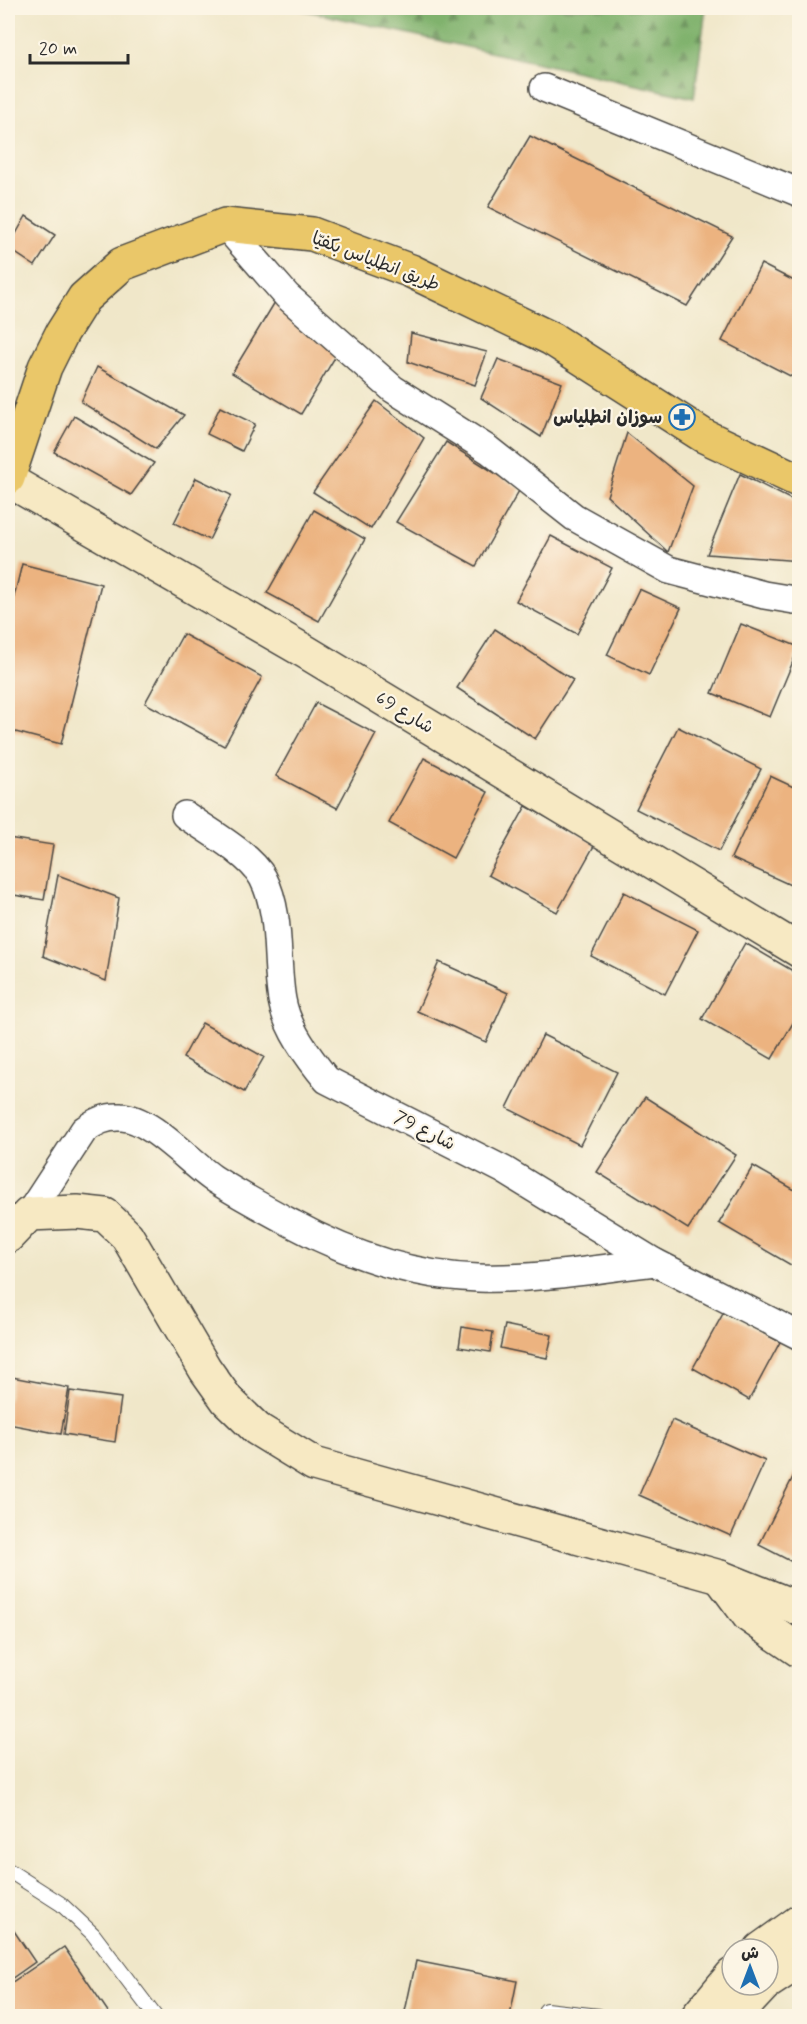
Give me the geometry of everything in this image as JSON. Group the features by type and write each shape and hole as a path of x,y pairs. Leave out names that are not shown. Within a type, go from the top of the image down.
{"highway":[{"name":"طريق انطلياس بكفيّا","path":"8,479 45,367 62,333 84,298 122,264 225,225 312,234 411,271 552,339 704,436 800,481"}],"street":[{"path":"544,88 800,193"},
{"path":"225,225 287,296 393,389 489,450 574,517 669,570 800,601"},
{"name":"شارع 69","path":"8,479 306,652 800,951"},
{"name":"شارع 79","path":"185,815 246,858 263,877 274,913 282,1003 309,1058 327,1080 504,1170 654,1262 800,1336"},
{"path":"18,1225 84,1130 97,1121 122,1116 143,1124 213,1178 294,1225 350,1251 403,1268 478,1278 552,1274 654,1262"},
{"path":"18,1225 76,1212 105,1215 127,1236 205,1369 227,1400 257,1429 314,1464 720,1577 800,1609"},
{"path":"720,1577 749,1616 800,1651"},
{"path":"778,1937 800,1921"},
{"path":"780,1974 800,1961"},
{"path":"698,2016 720,1989"},
{"path":"735,2016 753,1997"}],"lane":[{"path":"8,1870 61,1904 93,1934 155,2016"},
{"path":"546,2010 599,2016"}],"green space":[{"path":"294,8 706,8 694,98"}],"building":[{"path":"530,136 732,236 687,306 488,207"},
{"path":"26,216 55,235 35,266 8,248"},
{"path":"761,264 800,284 800,381 722,341"},
{"path":"278,297 337,354 301,414 232,373"},
{"path":"411,333 487,352 475,385 408,362"},
{"path":"498,359 562,383 541,437 481,398"},
{"path":"97,367 184,415 156,449 81,402"},
{"path":"376,401 424,438 371,529 313,492"},
{"path":"220,407 255,424 242,451 207,434"},
{"path":"74,416 154,463 131,495 54,452"},
{"path":"627,433 693,486 668,552 607,496"},
{"path":"446,442 520,489 476,566 396,522"},
{"path":"740,474 800,504 800,561 707,554"},
{"path":"196,478 231,495 209,540 174,523"},
{"path":"314,510 365,539 319,621 267,593"},
{"path":"551,536 612,568 577,634 516,601"},
{"path":"22,564 101,584 61,744 8,730 8,621"},
{"path":"639,589 681,608 649,675 607,655"},
{"path":"741,624 799,647 770,717 712,693"},
{"path":"495,629 573,680 535,739 457,688"},
{"path":"183,634 262,677 224,746 145,703"},
{"path":"316,703 376,734 337,808 276,776"},
{"path":"678,727 761,769 719,851 636,809"},
{"path":"424,758 488,792 453,858 389,823"},
{"path":"770,776 800,790 800,882 797,888 731,858"},
{"path":"526,806 595,844 557,912 488,875"},
{"path":"8,838 53,845 44,900 8,894"},
{"path":"58,875 119,898 106,981 43,956"},
{"path":"624,892 698,930 665,994 591,956"},
{"path":"745,943 800,975 800,1011 772,1059 702,1019"},
{"path":"439,962 508,993 486,1042 417,1011"},
{"path":"202,1023 264,1057 244,1092 183,1058"},
{"path":"543,1035 617,1072 580,1145 507,1108"},
{"path":"645,1097 736,1155 688,1229 597,1172"},
{"path":"753,1166 800,1193 800,1262 796,1268 719,1223"},
{"path":"724,1312 780,1342 749,1400 693,1368"},
{"path":"505,1325 552,1335 547,1358 500,1348"},
{"path":"462,1327 493,1332 490,1352 459,1347"},
{"path":"12,1377 69,1388 61,1434 8,1424"},
{"path":"70,1391 121,1398 115,1442 64,1434"},
{"path":"672,1420 765,1461 731,1536 639,1495"},
{"path":"795,1473 800,1475 800,1566 759,1545"},
{"path":"8,1922 35,1962 8,1981"},
{"path":"64,1947 111,2016 8,2016 8,1985"},
{"path":"416,1961 517,1981 510,2016 404,2016"}],"place":[{"name":"سوزان انطلياس","path":"682,417"}]}
